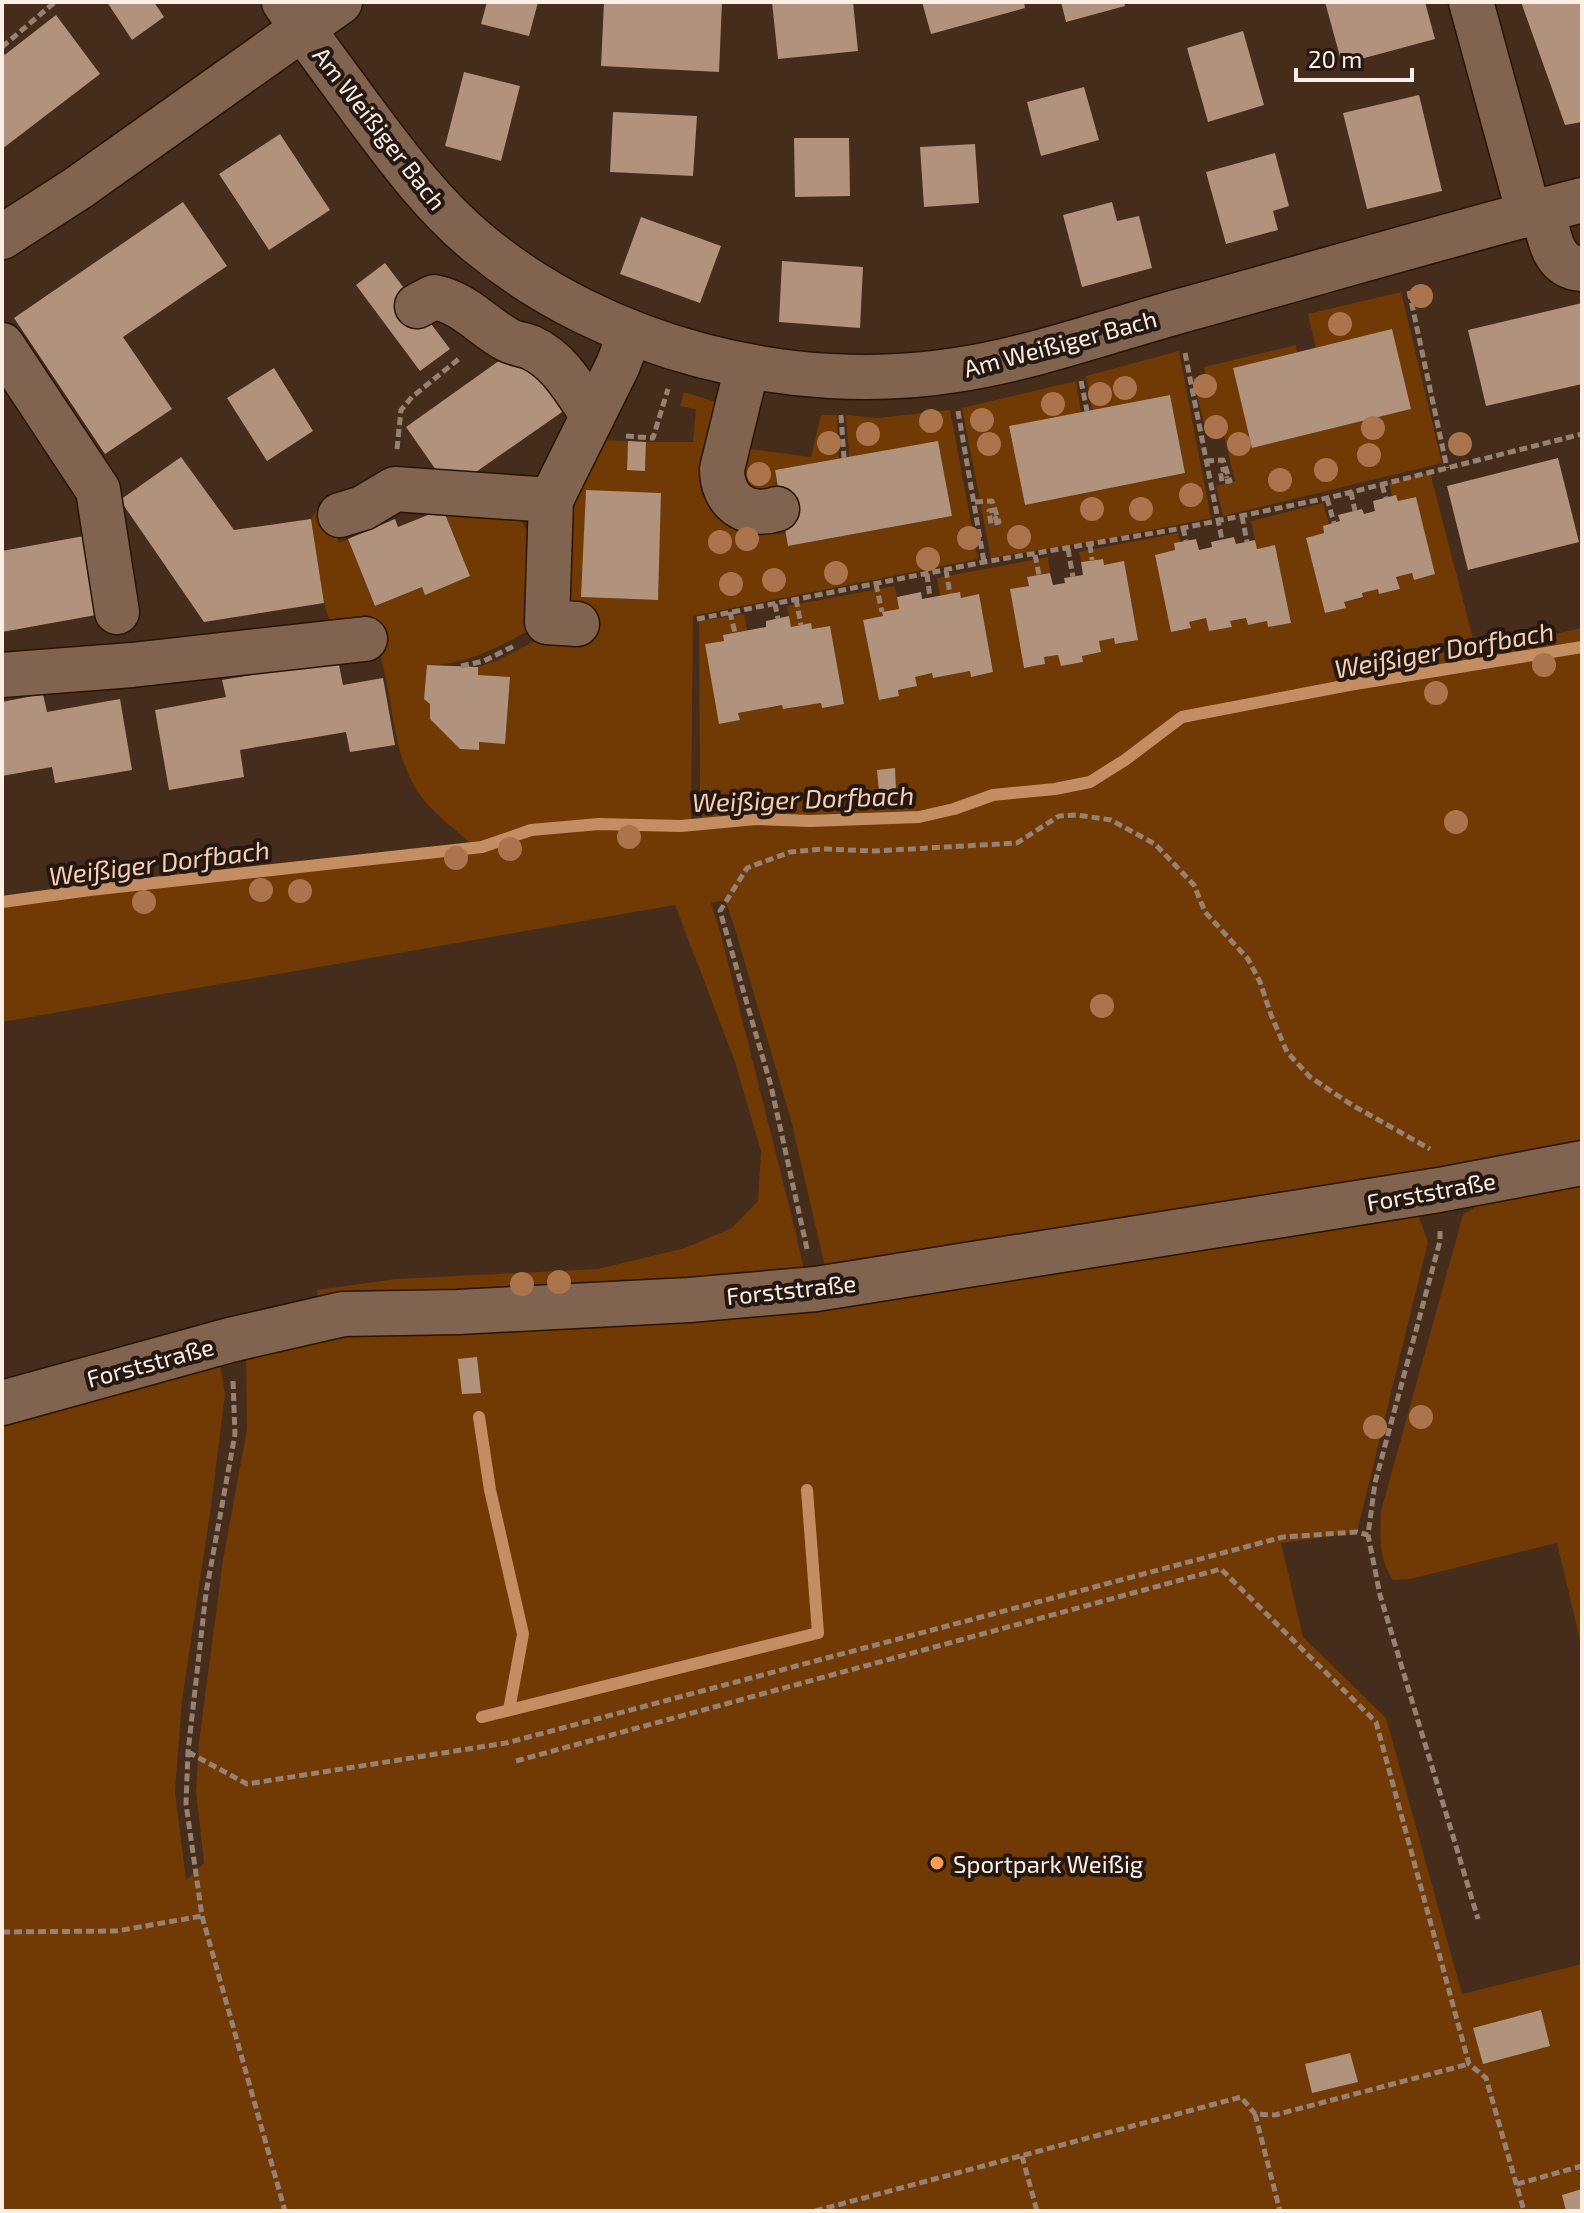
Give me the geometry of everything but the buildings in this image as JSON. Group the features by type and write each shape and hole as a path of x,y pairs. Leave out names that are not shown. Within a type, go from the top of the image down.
{"street":[{"path":"293,15 340,2"},
{"path":"1471,2 1551,208 1556,256 1571,268 1582,269"},
{"name":"Am Weißiger Bach","path":"2,237 78,188 293,15 403,165 436,204 478,244 529,280 630,333 733,365 802,374 880,376 954,371 1038,353 1551,208"},
{"path":"417,306 434,297 451,300 509,341 530,347 549,359 565,375 593,416"},
{"path":"562,623 551,500 630,333"},
{"path":"2,345 98,490 117,612"},
{"path":"747,367 722,469 722,481 726,492 742,509 765,513 777,509"},
{"path":"345,497 363,508 395,489 551,500"},
{"path":"2,675 132,665 365,639"},
{"name":"Forststraße","path":"2,1403 230,1340 343,1314 566,1306 816,1289 1450,1188 1582,1163"}],"path":[{"path":"2,47 55,2"},
{"path":"1398,251 1447,468"},
{"path":"395,489 398,428 401,410 406,403 456,361 484,345 509,341"},
{"path":"1183,344 1222,540"},
{"path":"1080,374 1087,411"},
{"path":"957,406 984,562"},
{"path":"841,412 844,458"},
{"path":"697,619 984,562 1242,516 1382,485 1582,434"},
{"path":"1206,461 1223,460 1230,481 1222,482 1220,470 1225,469 1227,478"},
{"path":"1382,485 1386,498"},
{"path":"1351,492 1355,511"},
{"path":"1327,498 1334,523"},
{"path":"975,502 992,501 999,522 991,524 989,511 994,510 996,520"},
{"path":"1242,516 1247,542"},
{"path":"1183,528 1186,541"},
{"path":"1090,545 1092,560"},
{"path":"1068,549 1073,577"},
{"path":"1035,555 1039,575"},
{"path":"946,570 950,594"},
{"path":"927,574 930,598"},
{"path":"876,584 882,612"},
{"path":"796,599 801,625"},
{"path":"775,604 778,619"},
{"path":"730,612 735,633"},
{"path":"461,666 484,661 562,623"},
{"path":"816,1289 771,1086 720,911 747,868 790,852 1017,843 1059,816 1111,820 1155,844 1194,885 1205,912 1248,959 1287,1052 1310,1077 1429,1149 1451,1166 1440,1241 1375,1483 1368,1535 1380,1595 1478,1919"},
{"path":"230,1340 235,1434 206,1593 188,1752 186,1804 202,1916 285,2211"},
{"path":"188,1752 247,1784 506,1743 1283,1537 1357,1532 1368,1535"},
{"path":"516,1761 1221,1569 1376,1722 1469,2064 1486,2078 1524,2211"},
{"path":"2,1932 117,1931 202,1916"},
{"path":"1255,2114 1275,2115 1469,2064"},
{"path":"815,2211 1241,2097 1255,2114 1280,2211"},
{"path":"1022,2156 1037,2211"},
{"path":"1517,2184 1582,2166"}],"shaded area":[{"path":"1401,292 1442,463 1223,516 1216,486 1235,481 1223,431 1207,435 1193,379 1206,376 1204,367 1296,345 1297,352 1233,368 1252,447 1411,409 1392,330 1316,348 1308,314"},
{"path":"1179,351 1211,518 991,558 962,408 1076,381 1081,413 1009,427 1025,505 1185,473 1170,395 1092,410 1086,376"},
{"path":"684,392 722,404 709,482 714,504 729,522 739,528 762,533 786,533 789,546 952,516 938,442 849,457 846,415 878,418 950,410 978,559 693,616 691,821 703,817 700,791 699,621 744,614 747,630 724,635 724,641 705,644 720,724 739,720 738,713 782,705 784,709 821,703 822,708 844,704 830,626 812,629 810,623 791,627 787,606 895,586 899,609 863,620 879,700 899,696 898,690 916,686 915,677 932,673 933,678 970,671 971,677 993,672 979,595 961,598 959,592 940,596 937,578 1048,557 1050,573 1028,577 1029,586 1010,589 1024,668 1045,664 1044,657 1058,655 1061,666 1083,662 1082,656 1101,652 1099,641 1114,638 1116,644 1138,640 1124,562 1104,565 1102,559 1081,562 1079,552 1178,533 1180,542 1174,543 1175,550 1155,555 1171,632 1190,628 1189,622 1206,618 1209,631 1231,627 1230,621 1246,618 1248,625 1267,621 1269,627 1291,622 1275,545 1257,549 1251,521 1323,503 1329,524 1323,526 1324,533 1306,538 1325,613 1345,608 1344,602 1363,598 1362,593 1378,589 1380,594 1400,589 1396,577 1412,573 1414,579 1435,574 1416,497 1398,501 1396,495 1392,496 1389,483 1430,472 1478,658 1495,647 1582,628 1582,1145 1299,1198 826,1271 791,1120 734,926 725,900 711,903 804,1270 801,1305 1115,1260 1403,1210 1419,1217 1428,1242 1357,1532 1281,1543 1303,1637 1386,1718 1462,1994 1582,1964 1582,2211 2,2211 2,1423 220,1364 225,1394 182,1700 175,1792 186,1880 204,1863 196,1791 199,1742 223,1560 247,1429 246,1359 300,1339 363,1332 595,1323 597,1291 396,1292 318,1299 317,1290 396,1279 598,1269 685,1248 732,1228 758,1201 761,1151 734,1059 675,905 2,1022 2,896 474,846 429,806 412,782 398,742 373,636 361,631 334,636 324,603 311,519 325,496 339,543 348,539 375,605 422,587 425,594 470,576 443,509 425,516 417,500 517,510 531,540 533,587 530,630 468,659 428,665 424,698 430,704 430,719 460,749 478,750 479,742 505,743 510,678 478,675 478,667 539,639 593,640 595,612 559,609 564,511 600,440 628,441 627,469 645,471 646,442 693,442 696,409 680,406","holes":["586,491 661,493 657,600 582,597"]},
{"path":"821,415 837,415 839,459 775,470 778,492 747,489 744,476 750,449 811,457"},
{"path":"1582,1176 1582,1648 1557,1543 1410,1579 1393,1580 1382,1555 1380,1529 1381,1511 1463,1215 1497,1193"}],"waterway":[{"name":"Weißiger Dorfbach","path":"2,902 482,847 531,830 599,824 681,826 756,819 810,821 919,817 993,795 1090,782 1182,717 1349,685 1582,647"},
{"path":"479,1417 490,1490 523,1634 509,1710"},
{"path":"482,1717 818,1633 807,1490"}],"place":[{"name":"Sportpark Weißig","path":"937,1863"}]}
